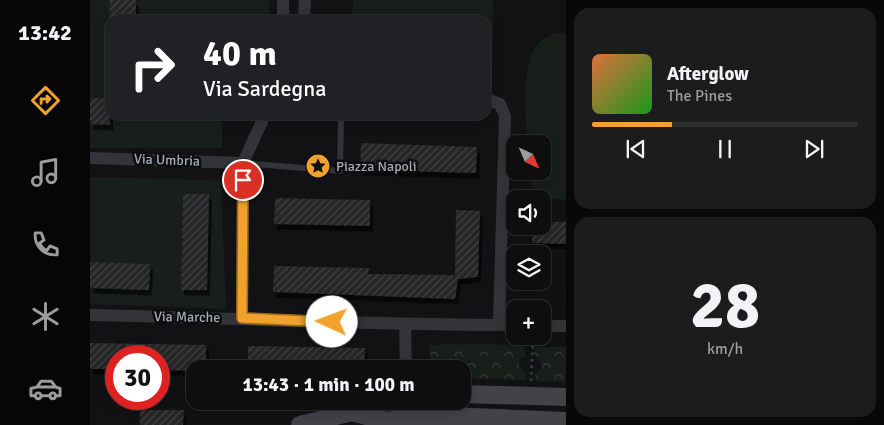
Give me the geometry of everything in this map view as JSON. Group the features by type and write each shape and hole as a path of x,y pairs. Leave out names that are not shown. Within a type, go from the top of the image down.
{"street":[{"path":"283,0 283,15"},
{"path":"304,15 305,0"},
{"path":"491,101 500,104 505,116 499,325"},
{"path":"242,318 243,163 263,120"},
{"name":"Via Umbria","path":"90,158 243,163"},
{"name":"Via Marche","path":"90,315 506,325"},
{"path":"405,324 406,360"},
{"path":"551,326 566,326"},
{"path":"471,394 566,397"},
{"path":"300,425 356,410"},
{"path":"352,412 384,423 408,410 448,416 566,421"}],"lane":[{"path":"243,163 340,170 341,120"},
{"path":"383,410 384,423"}],"path":[{"path":"530,396 533,345"}],"green space":[{"path":"90,0 269,0 269,15 105,15 105,120 222,120 222,148 90,148"},
{"path":"353,0 493,0 492,81 491,15 352,15"},
{"path":"555,33 566,34 566,199 551,199 551,190 536,190 531,185 530,180 551,180 551,135 527,135 527,75 534,50 541,41"},
{"path":"90,177 221,180 226,309 90,304"},
{"path":"486,344 524,346 526,356 520,358 519,366 526,374 527,380 471,378 471,360 430,360 430,345"},
{"path":"535,347 566,347 566,382 535,381 535,374 542,368 542,364 534,354"}],"building":[{"path":"110,0 136,0 136,15 109,15"},
{"path":"90,98 105,98 105,120 110,120 110,125 90,124"},
{"path":"361,143 477,147 476,173 360,170"},
{"path":"183,194 209,194 207,290 181,290"},
{"path":"275,198 370,200 370,226 274,224"},
{"path":"456,210 480,211 478,277 458,279 455,299 273,292 274,266 369,268 368,274 455,275"},
{"path":"551,222 566,222 566,244 532,243 532,235 551,235"},
{"path":"90,262 150,264 149,290 90,288"},
{"path":"90,343 206,345 206,360 186,360 186,371 170,370 170,345 105,345 105,369 90,369"},
{"path":"248,346 365,348 364,360 248,360"},
{"path":"140,410 184,410 183,425 140,425"}],"place":[{"name":"Piazza Napoli","path":"318,166"}],"route":[{"path":"243,180 242,318 332,322"}]}
